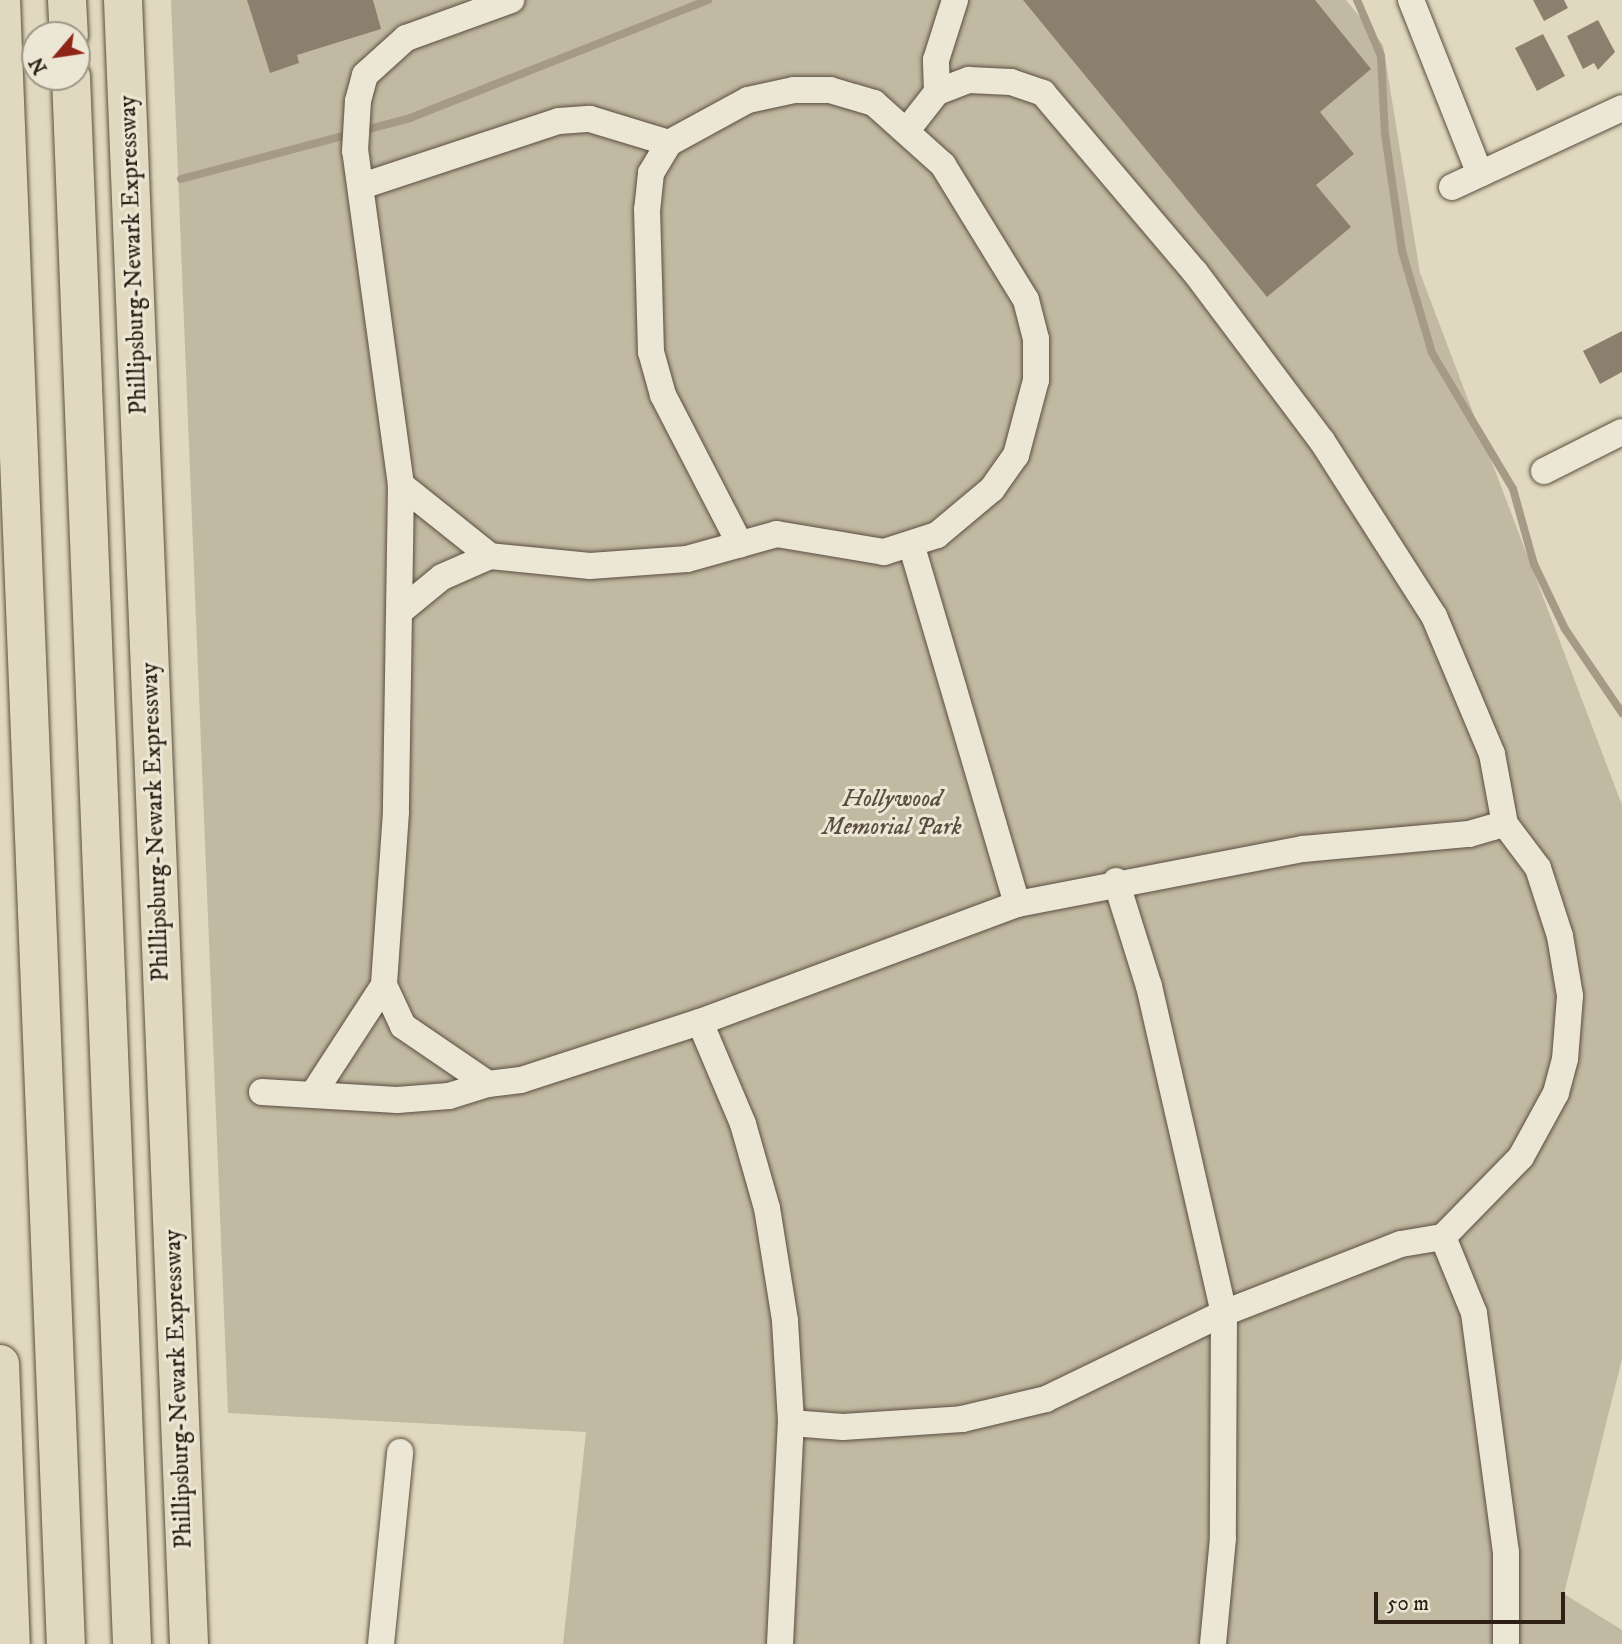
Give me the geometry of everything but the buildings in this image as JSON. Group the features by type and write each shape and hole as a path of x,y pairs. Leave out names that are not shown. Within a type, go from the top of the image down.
{"highway":[{"path":"1,0 66,1644"},
{"path":"67,0 68,21"},
{"name":"Phillipsburg-Newark Expressway","path":"123,0 189,1644"},
{"path":"71,91 132,1644"},
{"path":"0,1364 11,1644"}],"street":[{"path":"488,1084 422,1044 403,1026 384,985 403,609 401,485 362,186 355,151 358,101 365,75 406,38 511,0"},
{"path":"937,92 936,60 955,0"},
{"path":"1411,0 1480,174"},
{"path":"792,1423 843,1427 962,1419 1046,1399 1224,1314 1401,1244 1443,1237 1521,1157 1556,1093 1565,1059 1570,996 1560,936 1538,868 1505,824 1492,754 1434,615 1322,441 1195,272 1043,93 1011,82 969,80 937,92 908,130"},
{"path":"403,609 442,577 490,556 643,565 740,544 777,534 884,552 912,547 968,513 1016,455 1036,380 1036,339 1002,253 943,164 908,130 874,103 830,90 794,90 748,100 669,143 651,173 647,209 651,352 663,395 740,544"},
{"path":"1452,187 1622,108"},
{"path":"362,186 559,121 590,119 669,143"},
{"path":"1544,471 1622,432"},
{"path":"401,485 490,556"},
{"path":"912,547 1017,904"},
{"path":"262,1092 315,1091 397,1100 449,1096 488,1084 521,1080 700,1022 1017,904 1116,881 1303,849 1469,834 1505,824"},
{"path":"1116,881 1149,986 1224,1314 1223,1538 1213,1644"},
{"path":"315,1091 384,985"},
{"path":"700,1022 743,1124 767,1208 785,1321 792,1423 780,1644"},
{"path":"1443,1237 1474,1313 1506,1552 1506,1644"},
{"path":"381,1644 400,1452"}],"green space":[{"name":"Hollywood Memorial Park","path":"171,0 1346,0 1383,45 1420,273 1622,805 1622,1359 1564,1594 1622,1630 1622,1644 563,1644 586,1432 228,1413"}],"waterway":[{"path":"181,179 410,118 708,0"},
{"path":"1357,0 1381,56 1385,134 1402,251 1432,353 1513,489 1534,564 1565,629 1622,713"}]}
